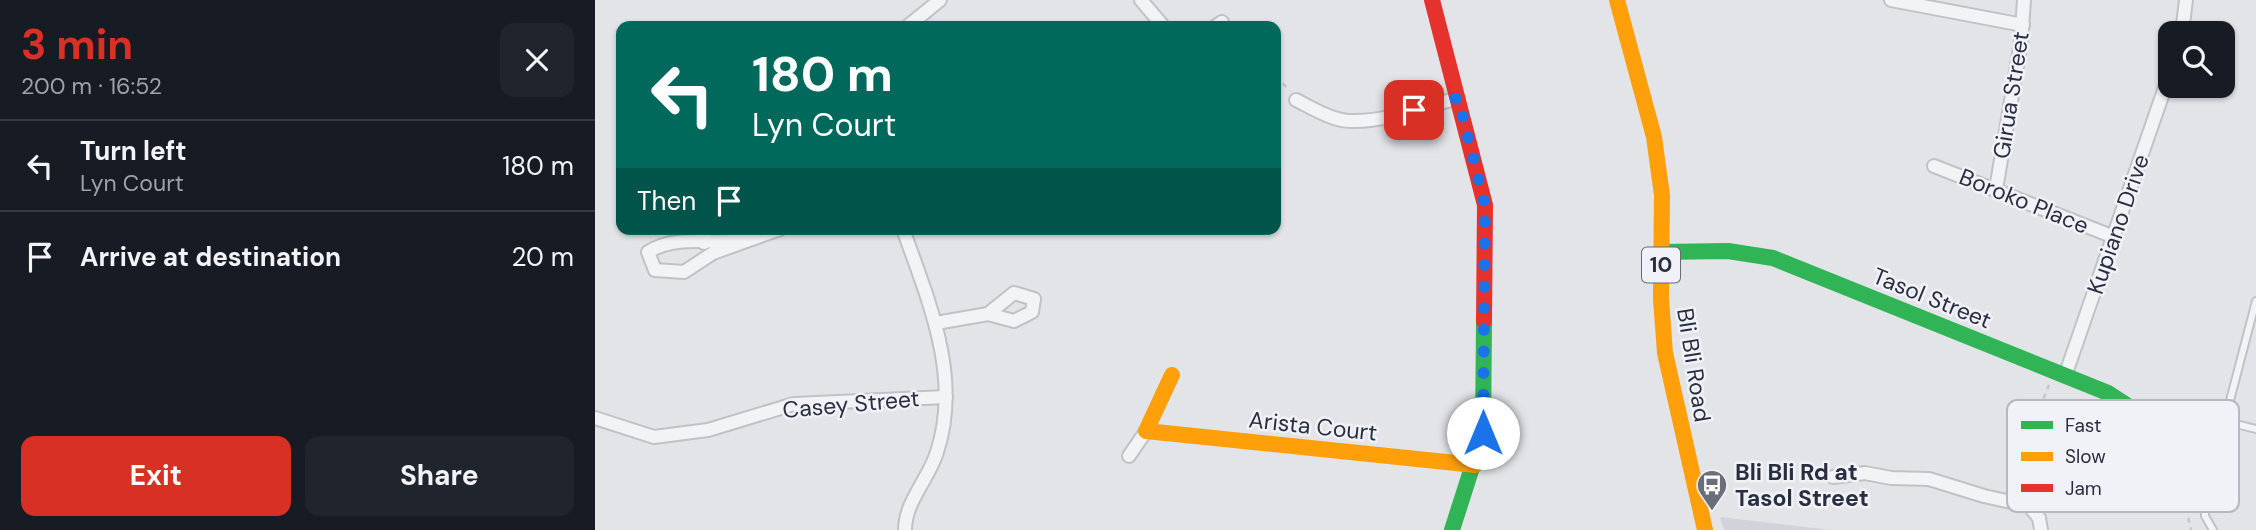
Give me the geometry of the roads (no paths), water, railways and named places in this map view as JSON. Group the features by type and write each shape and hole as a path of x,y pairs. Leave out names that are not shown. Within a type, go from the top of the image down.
{"street":[{"path":"914,21 940,0"},
{"path":"1141,0 1149,5 1160,21"},
{"path":"1432,0 1485,205 1483,433 1475,466 1452,530"},
{"name":"Bli Bli Road","path":"1617,0 1654,136 1661,195 1662,329 1667,366 1705,530"},
{"path":"1891,0 2023,25"},
{"name":"Girua Street","path":"1996,189 2023,25 2024,0"},
{"path":"2183,21 2186,0"},
{"path":"1296,100 1322,113 1350,122 1392,116 1458,98"},
{"name":"Kupiano Drive","path":"2060,374 2114,237 2161,98"},
{"name":"Boroko Place","path":"1934,166 2114,237"},
{"path":"704,243 705,235"},
{"path":"751,239 661,244 647,252 655,270 684,272 713,253 763,235"},
{"path":"905,235 936,323 945,369 946,412 937,453 905,516 905,530"},
{"name":"Tasol Street","path":"1661,251 1728,251 1773,258 2120,400"},
{"path":"936,323 988,314"},
{"path":"1129,456 1146,432 1172,374"},
{"name":"Casey Street","path":"595,418 654,438 708,430 794,404 946,397"},
{"name":"Arista Court","path":"1146,432 1475,466"},
{"path":"1833,477 1865,473 1891,478 1929,479 2007,501"},
{"path":"2034,512 2039,518 2041,530"}],"lane":[{"path":"2230,400 2256,302"},
{"path":"2239,425 2256,429"},
{"path":"2205,512 2213,530"}],"place":[{"name":"Bli Bli Rd at Tasol Street","path":"1712,512"}]}
